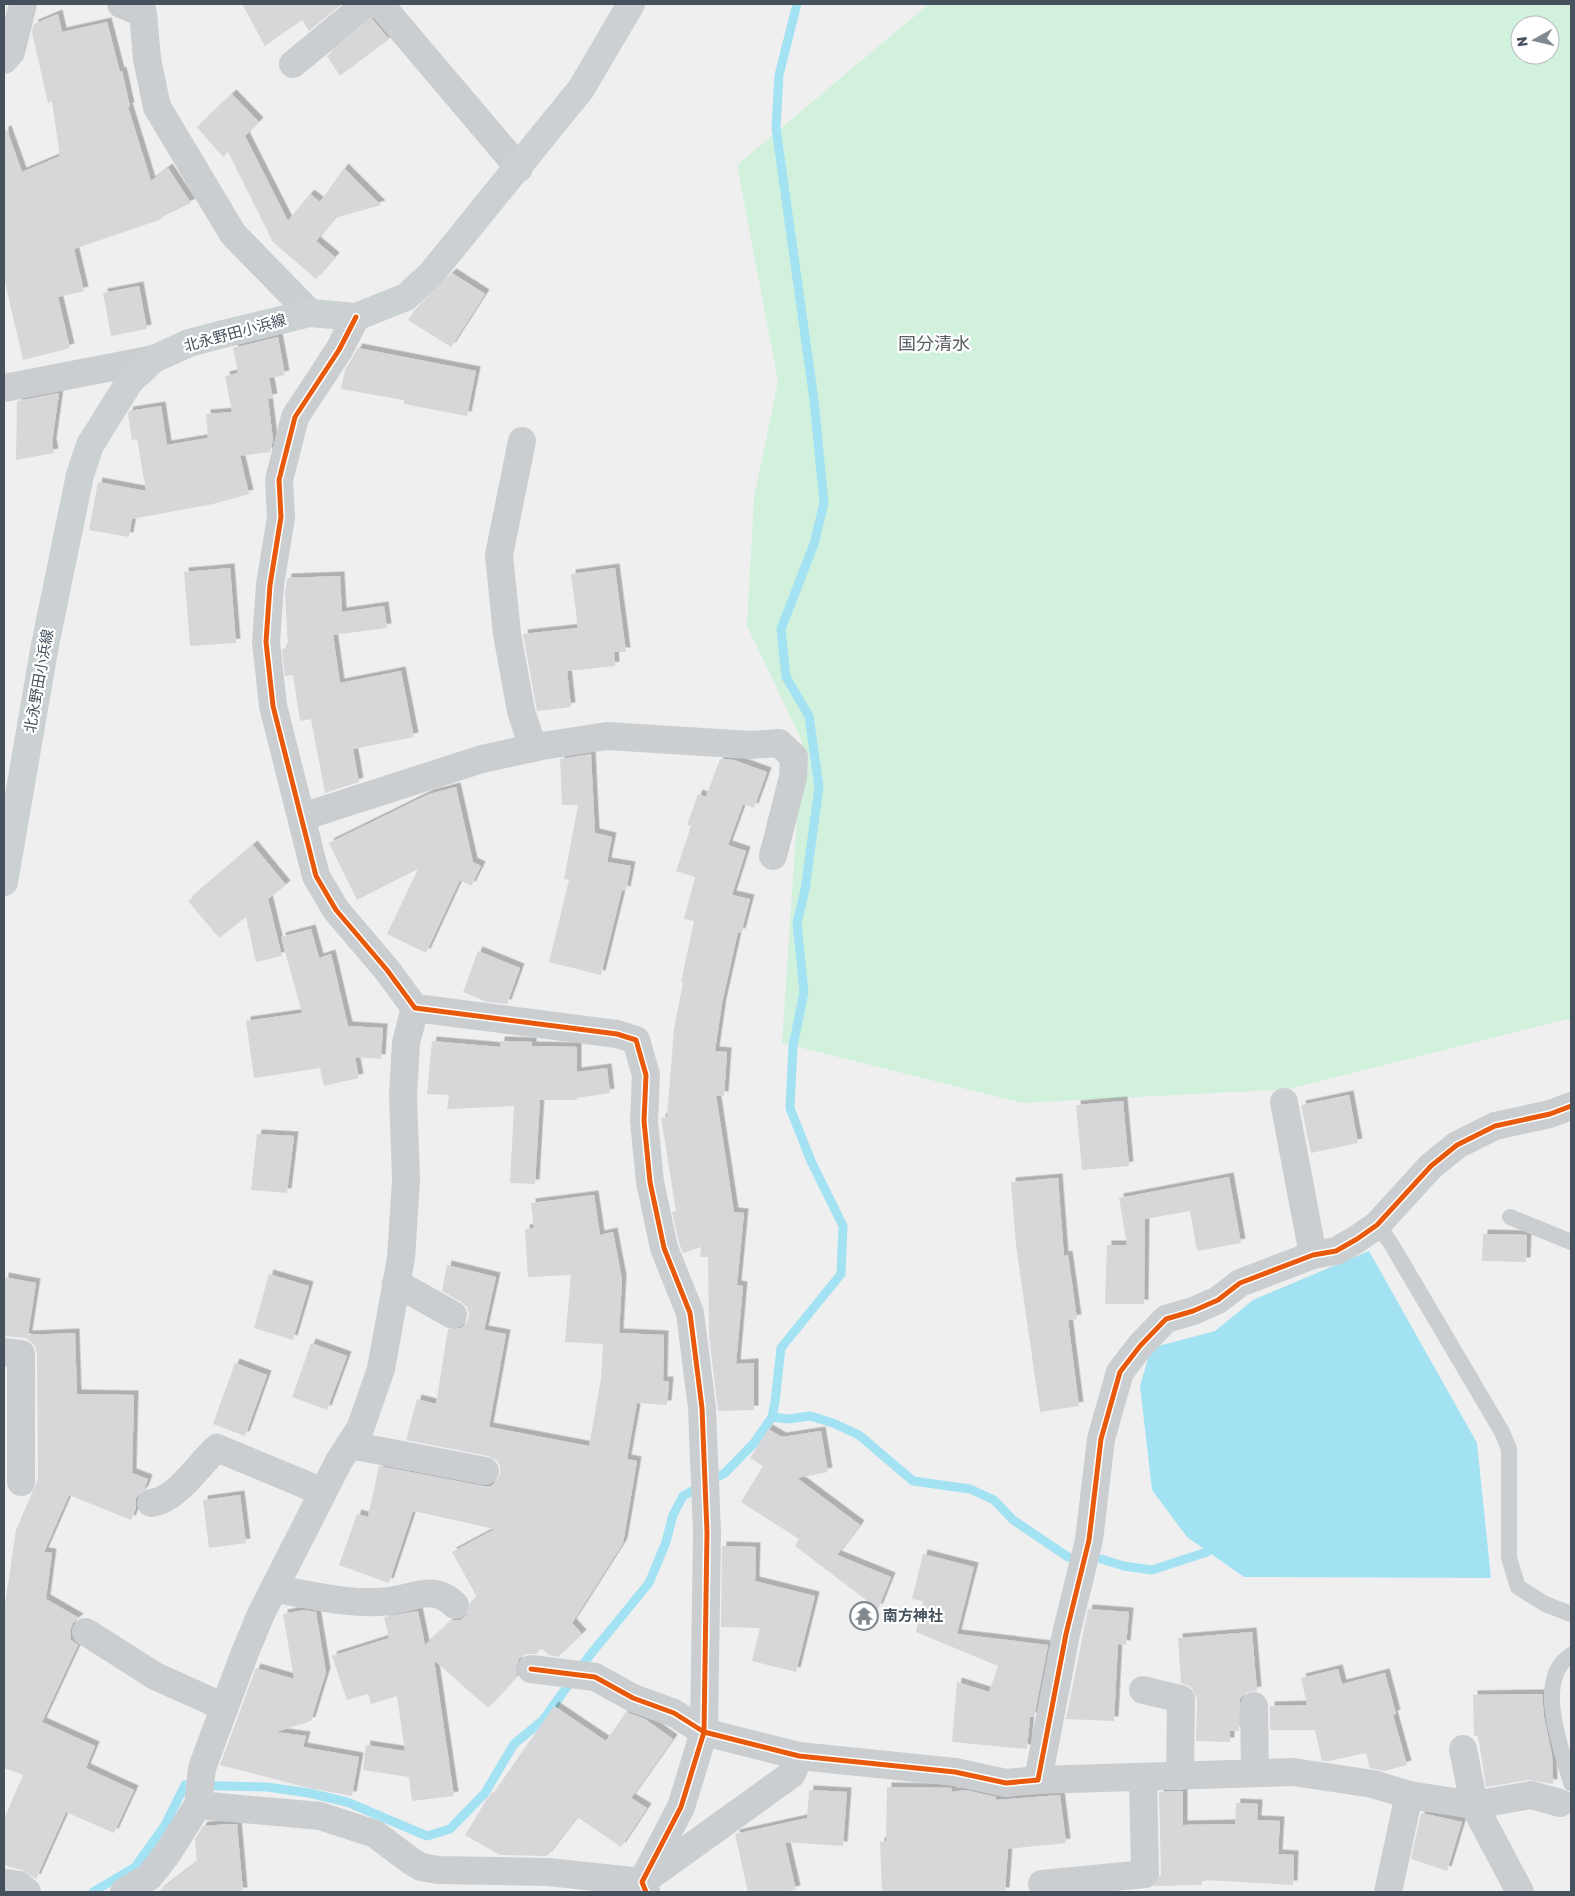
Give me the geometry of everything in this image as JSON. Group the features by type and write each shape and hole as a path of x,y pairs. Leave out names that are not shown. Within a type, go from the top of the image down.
{"main road":[{"name":"北永野田小浜線","path":"4,882 45,644 80,476 90,444 130,381 154,359 206,338 310,313 356,317 406,297 431,274 581,90 631,4"}],"street":[{"path":"4,60 11,52 23,4"},
{"path":"293,64 366,4"},
{"path":"380,4 519,168"},
{"path":"136,7 157,107 233,234 310,313"},
{"path":"356,317 339,350 294,417 279,480 281,518 270,585 266,642 273,706 316,876 336,910 387,970 415,1008 617,1034 636,1040 646,1074 644,1121 650,1182 664,1248 690,1313 702,1408 705,1501 704,1732 681,1806 644,1887"},
{"path":"4,388 154,359"},
{"path":"522,441 499,555 509,644 521,711 533,748"},
{"path":"302,817 482,759 533,748 607,736 751,745 779,742 794,757 793,777 773,856"},
{"path":"124,1892 149,1877 167,1854 198,1805 202,1768 260,1614 275,1590 339,1461 360,1429 381,1369 401,1258 406,1180 403,1095 406,1043 415,1008"},
{"path":"1284,1102 1313,1254"},
{"path":"1038,1780 1066,1634 1089,1540 1101,1439 1120,1372 1140,1346 1166,1319 1194,1311 1218,1300 1240,1283 1313,1254 1336,1251 1357,1239 1377,1225 1431,1166 1457,1145 1495,1126 1550,1114 1571,1106"},
{"path":"396,1283 454,1315"},
{"path":"4,1352 21,1354 21,1482"},
{"path":"350,1445 485,1471"},
{"path":"151,1503 159,1502 184,1484 201,1462 217,1448 323,1492"},
{"path":"275,1590 355,1602 389,1601 435,1593 445,1595 454,1605"},
{"path":"86,1632 155,1676 224,1707"},
{"path":"531,1669 583,1675 633,1698 674,1713 704,1732 799,1756 955,1772 1006,1783 1038,1780 1255,1773 1302,1774 1373,1784 1409,1795 1474,1805 1531,1795 1566,1793"},
{"path":"1143,1690 1181,1699 1180,1776"},
{"path":"1254,1706 1255,1773"},
{"path":"1463,1749 1474,1805 1520,1892"},
{"path":"198,1805 320,1816 376,1834 421,1867 438,1870 548,1872 644,1887 792,1774 799,1756"},
{"path":"1042,1884 1145,1874 1143,1778"},
{"path":"1388,1892 1409,1795"},
{"path":"4,1883 19,1885 27,1892"}],"lane":[{"path":"1510,1217 1571,1242"},
{"path":"1377,1225 1390,1242 1502,1432 1509,1449 1509,1558 1518,1587 1545,1604 1571,1614"},
{"path":"1566,1793 1550,1692 1563,1660 1571,1655"}],"green space":[{"path":"929,4 1571,4 1571,1018 1289,1089 1022,1103 782,1043 802,741 747,626 754,498 778,381 737,165"}],"water":[{"path":"1369,1251 1477,1443 1491,1578 1244,1577 1187,1537 1152,1490 1140,1386 1151,1348 1215,1331 1253,1300"}],"building":[{"path":"242,4 342,4 309,31 302,20 265,46"},
{"path":"58,14 62,32 107,22 120,72 122,71 130,107 128,107 151,181 168,168 191,203 162,217 162,219 74,249 84,291 58,297 70,348 23,360 4,278 4,131 7,130 22,172 60,156 52,101 48,103 32,32 34,24"},
{"path":"372,19 389,39 340,76 327,56"},
{"path":"232,94 259,122 245,136 288,221 310,194 320,202 344,168 381,205 335,218 316,241 335,257 316,279 273,242 228,152 223,157 197,127"},
{"path":"452,273 485,294 451,347 408,320 415,310"},
{"path":"139,286 147,329 111,336 103,293"},
{"path":"278,337 285,375 269,378 273,398 268,399 273,440 270,452 240,456 249,494 213,504 132,519 129,537 89,530 98,482 146,491 137,439 132,440 129,411 161,406 167,445 208,438 206,414 232,412 225,376 238,373 233,348"},
{"path":"358,348 476,371 467,416 404,404 404,400 341,389 345,370"},
{"path":"59,393 52,443 54,453 16,460 17,401"},
{"path":"230,568 236,643 190,646 184,572"},
{"path":"615,568 626,652 614,652 615,666 567,671 571,707 537,711 523,634 578,628 571,574"},
{"path":"340,576 342,612 384,606 387,628 333,635 340,683 401,671 414,737 353,749 359,782 325,793 311,719 300,721 293,675 285,676 282,649 288,648 285,594 287,578"},
{"path":"591,754 595,833 612,837 607,862 631,866 626,891 622,890 601,975 549,962 569,880 564,879 578,805 562,805 560,759"},
{"path":"720,759 734,760 767,772 754,808 743,804 728,845 746,851 732,895 750,899 741,933 738,932 722,1003 715,1051 727,1052 724,1096 716,1095 734,1212 744,1213 737,1285 743,1286 736,1364 754,1363 754,1410 718,1411 709,1336 708,1257 700,1257 701,1247 683,1253 679,1243 672,1212 676,1211 661,1118 667,1117 674,1029 683,983 681,982 694,921 684,919 695,877 676,871 691,826 687,825 698,794 706,797"},
{"path":"456,787 473,862 481,866 471,886 460,880 426,953 387,934 418,869 357,900 329,843 429,794"},
{"path":"253,845 286,885 268,899 282,956 256,962 246,917 219,938 188,901"},
{"path":"311,929 319,958 331,954 348,1026 383,1028 381,1059 355,1057 359,1078 324,1086 320,1068 254,1078 246,1021 302,1013 281,937"},
{"path":"478,951 520,968 507,1004 487,1002 463,992"},
{"path":"432,1041 500,1047 500,1041 532,1042 532,1046 577,1047 577,1072 607,1068 610,1093 577,1098 577,1100 540,1100 535,1184 510,1183 514,1106 447,1109 449,1095 427,1094"},
{"path":"1349,1095 1358,1143 1311,1153 1301,1105"},
{"path":"1123,1101 1129,1166 1082,1170 1076,1105"},
{"path":"257,1134 294,1136 287,1193 251,1190"},
{"path":"1229,1177 1241,1243 1197,1251 1190,1211 1145,1219 1144,1304 1105,1304 1107,1245 1127,1245 1119,1198"},
{"path":"1058,1178 1064,1256 1068,1255 1077,1319 1068,1320 1079,1406 1040,1412 1016,1245 1011,1182"},
{"path":"594,1195 600,1235 613,1232 622,1279 619,1333 664,1335 663,1381 669,1381 667,1405 637,1403 627,1459 637,1461 623,1543 572,1623 582,1634 558,1657 549,1655 541,1648 536,1654 525,1654 519,1659 516,1668 517,1676 488,1708 434,1660 454,1796 412,1801 409,1777 363,1770 366,1745 405,1751 397,1696 371,1704 368,1694 347,1700 332,1656 389,1638 384,1617 418,1611 425,1645 452,1620 460,1620 467,1615 470,1603 477,1597 452,1552 495,1529 413,1511 389,1583 339,1565 357,1514 368,1517 379,1466 483,1486 491,1486 496,1482 500,1474 500,1465 496,1460 488,1456 406,1440 417,1399 436,1404 448,1329 461,1328 467,1322 469,1315 467,1307 442,1291 447,1265 496,1277 484,1330 506,1334 489,1427 589,1446 601,1379 603,1344 565,1342 571,1275 528,1277 525,1229 534,1228 531,1203"},
{"path":"1483,1234 1527,1235 1526,1262 1482,1261"},
{"path":"269,1274 309,1286 293,1340 254,1328"},
{"path":"4,1277 36,1283 28,1335 75,1333 77,1394 134,1395 132,1473 148,1479 144,1490 136,1498 136,1508 131,1520 69,1495 44,1552 52,1553 46,1599 79,1618 73,1623 70,1631 71,1640 78,1645 42,1722 95,1746 86,1768 134,1790 114,1833 66,1812 36,1879 22,1870 4,1865 4,1819 23,1775 4,1768 4,1611 16,1530 38,1479 37,1354 35,1346 26,1338 4,1336"},
{"path":"311,1343 347,1356 327,1410 292,1397"},
{"path":"235,1363 267,1375 245,1436 213,1424"},
{"path":"4,1394 5,1394 4,1480"},
{"path":"768,1429 782,1437 821,1431 828,1472 797,1478 860,1525 837,1555 891,1577 878,1609 795,1546 798,1540 802,1541 741,1502 763,1466 750,1458"},
{"path":"240,1495 246,1543 209,1548 203,1500"},
{"path":"722,1546 756,1547 755,1581 815,1596 796,1672 752,1661 760,1628 721,1627"},
{"path":"923,1554 974,1567 957,1634 1048,1645 1034,1717 1030,1717 1027,1749 952,1742 957,1682 989,1692 998,1666 916,1632 923,1601 912,1599"},
{"path":"1088,1609 1129,1612 1126,1645 1118,1644 1114,1721 1066,1719"},
{"path":"304,1610 316,1612 326,1672 311,1721 276,1732 306,1736 303,1747 359,1757 352,1796 309,1788 220,1765 256,1668 294,1679 283,1614"},
{"path":"1252,1632 1257,1691 1246,1692 1240,1699 1239,1731 1230,1731 1230,1742 1196,1741 1197,1699 1191,1687 1181,1683 1178,1638"},
{"path":"1338,1669 1342,1684 1385,1673 1396,1714 1393,1715 1407,1765 1385,1771 1370,1768 1366,1753 1322,1761 1315,1730 1270,1730 1270,1706 1307,1705 1301,1678"},
{"path":"1542,1694 1544,1717 1552,1755 1553,1784 1529,1780 1486,1787 1478,1736 1474,1736 1473,1695"},
{"path":"554,1706 606,1741 626,1712 645,1719 673,1739 631,1798 647,1808 621,1847 577,1817 547,1856 500,1855 465,1835 488,1797 490,1798"},
{"path":"887,1787 952,1788 952,1792 965,1790 996,1797 996,1800 1060,1795 1066,1843 1008,1849 1005,1892 882,1892 880,1842 886,1841"},
{"path":"809,1790 847,1792 843,1846 785,1842 796,1890 748,1892 735,1834 807,1818"},
{"path":"1183,1791 1183,1825 1235,1824 1236,1803 1258,1804 1257,1820 1280,1821 1278,1854 1294,1855 1293,1885 1202,1880 1202,1885 1154,1886 1161,1874 1159,1792"},
{"path":"1421,1813 1462,1822 1447,1871 1411,1859"},
{"path":"237,1824 243,1892 158,1892 197,1862 195,1839 203,1826"}],"waterway":[{"path":"93,1892 135,1867 165,1825 185,1785 267,1787 309,1793 347,1802 427,1836 450,1829 485,1793 514,1744 543,1720 590,1655 649,1583 666,1542 673,1515 683,1496 725,1473 754,1443 772,1417 781,1348 841,1274 843,1226 811,1161 790,1108 793,1046 804,992 797,923 805,890 819,787 809,716 786,677 781,629 814,544 824,503 814,400 776,128 779,75 797,4"},
{"path":"772,1417 788,1419 810,1416 833,1423 859,1435 913,1481 970,1489 994,1500 1013,1520 1068,1557"},
{"path":"1101,1559 1124,1566 1152,1570 1207,1552"}],"cycle path":[{"path":"356,317 339,350 295,417 279,480 281,517 270,585 266,642 273,706 316,876 336,910 387,970 415,1008 617,1034 636,1040 646,1075 644,1121 650,1182 664,1248 690,1313 702,1408 707,1532 704,1732 681,1807 642,1882 646,1892"},
{"path":"531,1669 595,1677 633,1698 674,1713 704,1732 799,1756 955,1772 1006,1783 1038,1780 1066,1634 1089,1540 1101,1439 1120,1372 1140,1346 1166,1319 1193,1311 1218,1300 1240,1283 1313,1255 1336,1251 1357,1239 1377,1225 1431,1166 1457,1145 1495,1126 1550,1114 1571,1106"}],"place":[{"name":"南方神社","path":"864,1616"}],"district":[{"name":"国分清水","path":"934,344"}]}
